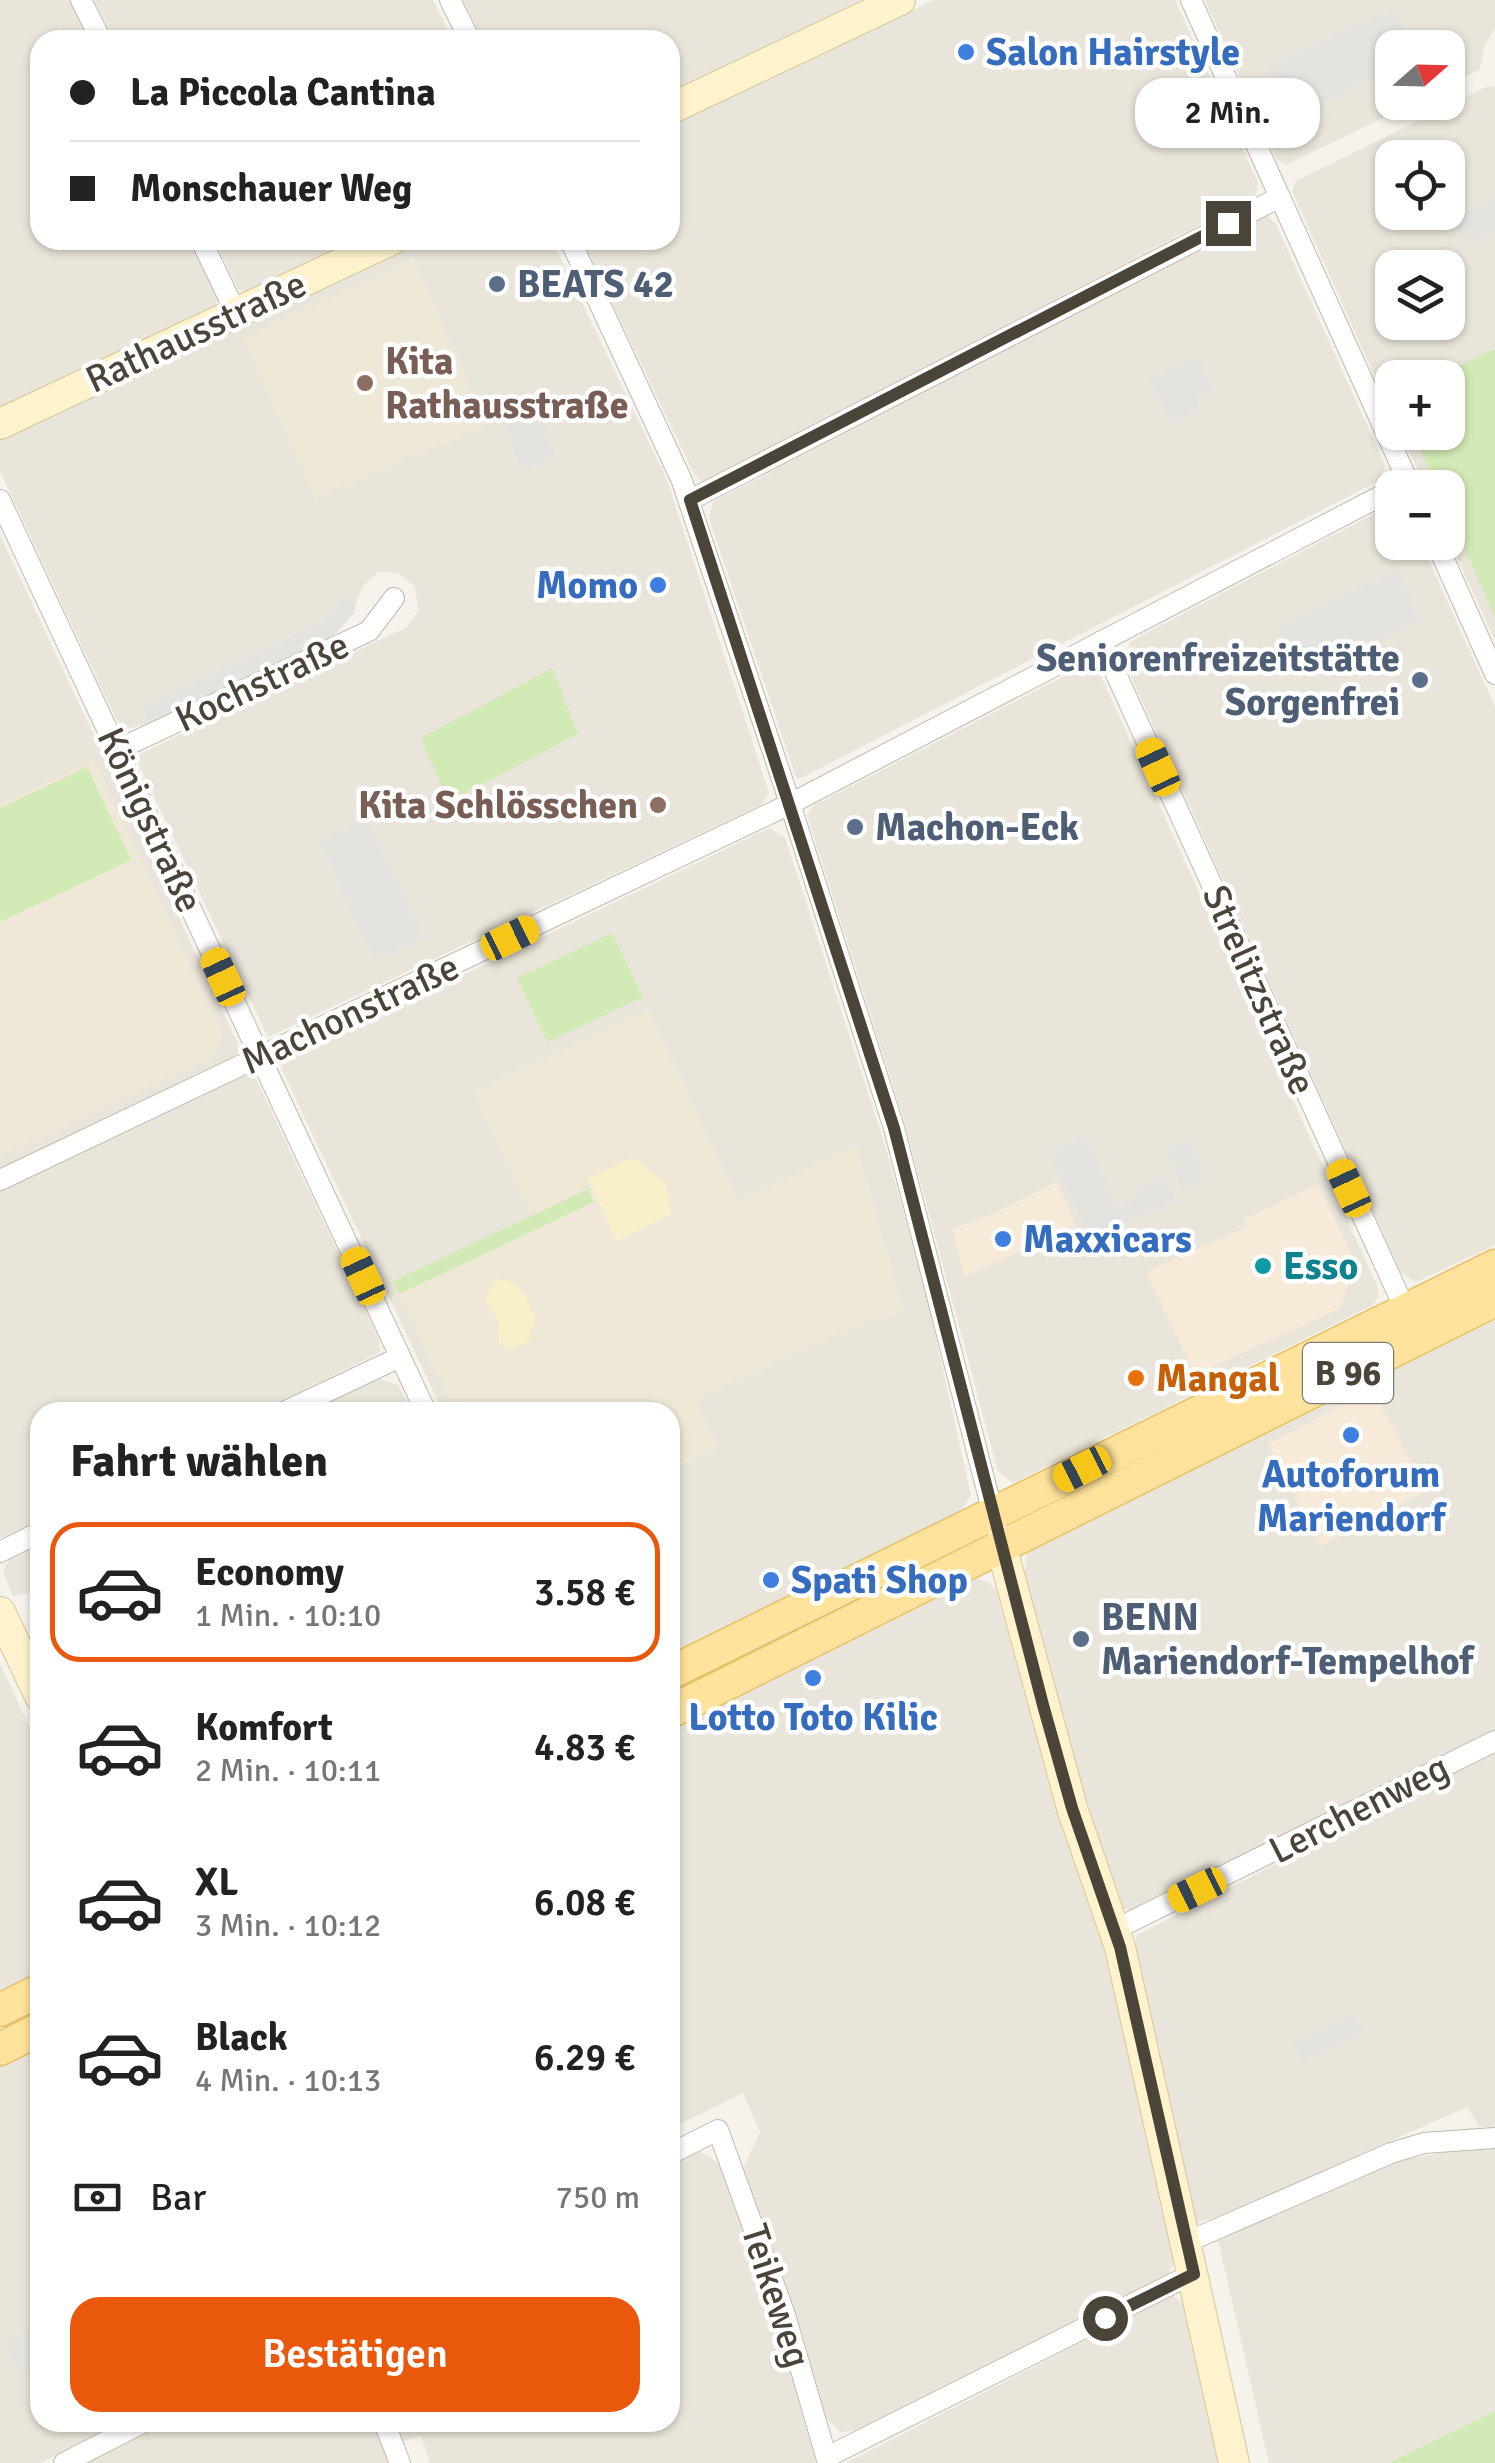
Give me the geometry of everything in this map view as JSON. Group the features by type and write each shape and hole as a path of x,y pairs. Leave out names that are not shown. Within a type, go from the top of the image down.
{"main road":[{"name":"B 96","path":"680,1669 998,1529 1412,1324 1495,1266"},
{"name":"B 96","path":"1412,1324 1495,1300"},
{"name":"B 96","path":"680,1706 998,1529"},
{"path":"0,2010 30,1995"},
{"path":"0,2049 30,2035"}],"street":[{"path":"81,0 96,30"},
{"path":"450,0 465,30"},
{"path":"680,103 900,0"},
{"path":"1191,0 1280,197 1395,470"},
{"path":"690,500 1280,197"},
{"path":"206,250 236,313"},
{"name":"Rathausstraße","path":"0,424 370,250"},
{"path":"575,250 662,432 690,500 894,1128 1072,1808 1116,1929 1234,2463"},
{"name":"Königstraße","path":"0,500 421,1402"},
{"name":"Machonstraße","path":"0,1180 790,804 1375,501"},
{"path":"1444,560 1495,674"},
{"name":"Kochstraße","path":"117,750 369,632 394,598"},
{"name":"Strelitzstraße","path":"1100,642 1412,1324"},
{"path":"305,1402 400,1357"},
{"path":"0,1552 30,1537"},
{"path":"0,1612 30,1675"},
{"name":"Lerchenweg","path":"1116,1929 1495,1741"},
{"name":"Teikeweg","path":"680,2149 718,2130 784,2315 827,2460"},
{"path":"1187,2242 1391,2153 1424,2143 1495,2138"},
{"path":"827,2460 1194,2274"},
{"path":"64,2463 124,2432"},
{"path":"388,2432 400,2463"}],"shaded area":[{"path":"0,0 70,0 85,30 30,30 30,250 196,250 218,296 216,307 0,412"},
{"path":"94,0 433,0 448,30 109,30"},
{"path":"463,0 873,0 680,89 680,30 478,30"},
{"path":"934,0 1175,0 1258,183 1256,195 710,480 701,481 694,474 587,250 680,250 680,119"},
{"path":"1205,0 1495,0 1495,29 1485,45 1480,69 1465,77 1465,30 1375,30 1375,120 1379,120 1286,165 1277,160"},
{"path":"1393,9 1403,30 1375,30 1375,79 1289,118 1266,67"},
{"path":"1488,86 1495,87 1495,641 1458,560 1465,560 1465,470 1418,470 1409,450 1465,450 1465,360 1375,360 1375,377 1292,191 1296,181 1375,142 1375,230 1465,230 1465,140 1379,140 1419,120 1465,120 1465,97"},
{"path":"1495,198 1495,233 1465,244 1459,230 1465,230 1465,214"},
{"path":"1266,215 1276,224 1385,465 1383,470 1375,470 1375,483 797,780 709,518 713,502"},
{"path":"219,250 341,250 245,292 238,289"},
{"path":"398,250 557,250 667,480 769,793 761,805 268,1037 139,765 140,754 407,627 418,611 415,586 399,573 378,572 363,586 355,606 344,595 320,623 144,706 150,723 126,729 116,719 0,471 0,438"},
{"name":"Kita Rathausstraße","path":"414,258 487,426 315,498 243,339"},
{"path":"1196,356 1213,388 1198,396 1197,411 1173,424 1149,381"},
{"path":"537,410 556,456 522,470 503,424"},
{"path":"1375,513 1375,560 1429,560 1495,707 1495,1245 1416,1282 1401,1273 1123,659 1131,641"},
{"path":"0,535 240,1048 235,1056 0,1168"},
{"path":"1397,571 1420,621 1301,676 1278,626"},
{"path":"345,594 355,606 354,613 333,637 149,724 144,706 320,623"},
{"path":"1080,668 1092,668 1100,674 1378,1288 1378,1298 1373,1305 1013,1483 998,1471 905,1124 807,815 813,806"},
{"path":"94,760 223,1034 214,1056 0,1157 0,804"},
{"path":"367,818 423,937 375,959 319,841"},
{"path":"770,828 785,838 884,1142 925,1289 971,1495 961,1511 680,1652 680,1402 438,1402 279,1063"},
{"path":"648,1009 739,1200 856,1144 905,1312 863,1323 696,1400 718,1448 680,1465 680,1402 450,1402 393,1281 531,1216 473,1092"},
{"path":"244,1074 256,1079 379,1339 380,1352 280,1402 30,1402 30,1526 0,1539 0,1190"},
{"path":"1085,1137 1117,1209 1139,1199 1135,1190 1166,1176 1176,1200 1089,1239 1050,1152"},
{"path":"1190,1139 1207,1179 1183,1190 1166,1150"},
{"name":"Maxxicars","path":"1057,1182 1076,1225 964,1277 952,1229 991,1215"},
{"path":"1318,1184 1356,1265 1340,1308 1195,1375 1146,1272 1246,1227 1244,1219"},
{"path":"1495,1315 1495,1731 1134,1911 1122,1908 1068,1746 1025,1575 1027,1552"},
{"path":"379,1379 398,1385 407,1402 329,1402"},
{"path":"1373,1389 1426,1491 1320,1546 1268,1444"},
{"path":"30,1549 30,1592 13,1597 3,1571 10,1558"},
{"path":"972,1578 987,1581 996,1590 1046,1772 1102,1930 1175,2261 1168,2274 862,2430 841,2432 825,2417 802,2334 743,2168 760,2132 743,2093 680,2124 680,1722"},
{"path":"0,1664 30,1728 30,1980 0,1995"},
{"path":"1495,1752 1495,2129 1479,2126 1467,2107 1223,2215 1195,2223 1134,1946 1137,1935"},
{"path":"1353,2015 1362,2031 1301,2062 1293,2045"},
{"path":"30,2050 30,2432 102,2432 40,2463 0,2463 0,2065"},
{"path":"1495,2149 1495,2411 1388,2463 1269,2463 1218,2240 1402,2160 1456,2150"},
{"path":"699,2152 710,2156 722,2169 776,2321 816,2463 430,2463 421,2436 403,2441 399,2432 680,2432 680,2161"},
{"path":"1172,2296 1184,2303 1221,2463 846,2463"},
{"path":"30,2330 30,2367 18,2373 3,2343"},
{"path":"143,2432 377,2432 389,2463 83,2463"}],"green space":[{"path":"1495,349 1495,617 1465,549 1465,470 1429,470 1420,450 1465,450 1465,363"},
{"path":"552,668 578,734 452,800 446,797 421,738"},
{"path":"87,767 131,860 0,922 0,808"},
{"path":"612,933 643,997 547,1042 517,978"},
{"path":"588,1189 594,1202 399,1294 393,1281"},
{"path":"1495,2411 1495,2463 1388,2463"}],"sand":[{"path":"629,1159 636,1160 665,1183 671,1214 617,1241 588,1179"},
{"path":"496,1279 521,1291 535,1318 528,1341 512,1349 499,1344 498,1321 485,1299"}],"place":[{"name":"Salon Hairstyle","path":"966,52"},
{"name":"BEATS 42","path":"497,284"},
{"name":"Kita Rathausstraße","path":"365,383"},
{"name":"Momo","path":"658,585"},
{"name":"Seniorenfreizeitstätte Sorgenfrei","path":"1420,680"},
{"name":"Kita Schlösschen","path":"658,805"},
{"name":"Machon-Eck","path":"855,827"},
{"name":"Maxxicars","path":"1003,1239"},
{"name":"Esso","path":"1263,1266"},
{"name":"Mangal","path":"1136,1378"},
{"name":"Autoforum Mariendorf","path":"1351,1435"},
{"name":"Spati Shop","path":"771,1580"},
{"name":"BENN Mariendorf-Tempelhof","path":"1081,1639"},
{"name":"Lotto Toto Kilic","path":"813,1678"}],"route":[{"path":"1105,2318 1194,2274 1132,1994 1116,1929 1072,1808 1043,1705 942,1299 894,1128 690,500 1228,223"}]}
